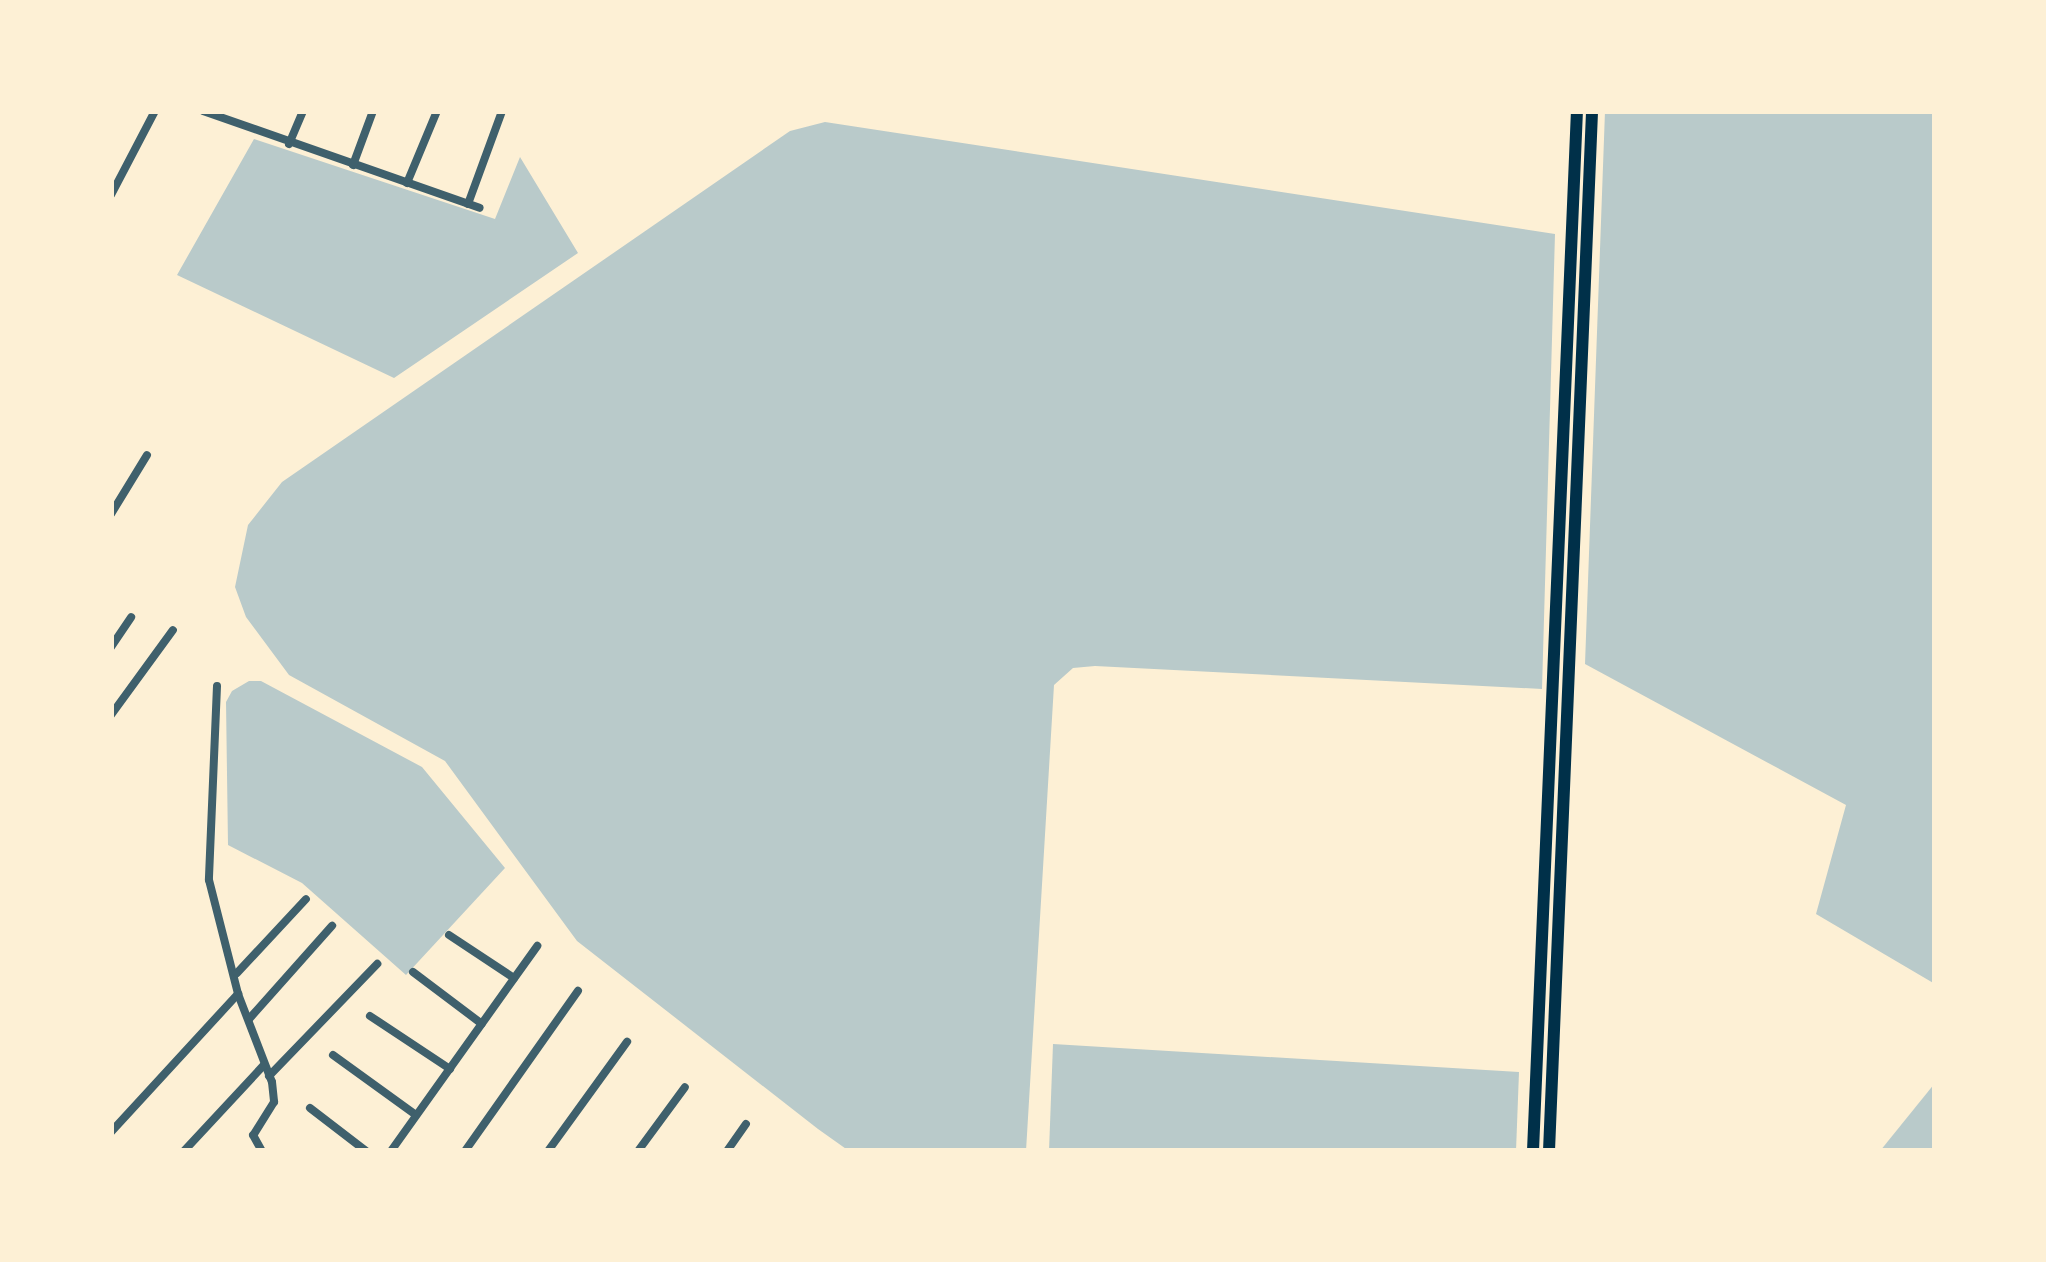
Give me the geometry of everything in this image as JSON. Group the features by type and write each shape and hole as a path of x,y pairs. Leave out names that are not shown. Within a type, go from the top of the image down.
{"main road":[{"path":"1533,1151 1576,111"},
{"path":"1550,1151 1592,111"}],"street":[{"path":"111,195 155,111"},
{"path":"203,111 480,208"},
{"path":"289,144 303,111"},
{"path":"352,165 373,111"},
{"path":"407,183 437,111"},
{"path":"468,204 502,111"},
{"path":"111,514 148,454"},
{"path":"111,646 131,617"},
{"path":"111,715 173,630"},
{"path":"217,686 209,880 238,994 269,1076 274,1102 254,1135 262,1151"},
{"path":"236,974 306,899"},
{"path":"249,1019 332,926"},
{"path":"449,934 514,978"},
{"path":"391,1151 537,946"},
{"path":"269,1076 377,964"},
{"path":"412,973 482,1024"},
{"path":"465,1151 578,992"},
{"path":"111,1132 238,994"},
{"path":"370,1016 450,1069"},
{"path":"548,1151 627,1042"},
{"path":"333,1055 416,1115"},
{"path":"184,1151 264,1065"},
{"path":"638,1151 685,1087"},
{"path":"310,1108 366,1151"},
{"path":"727,1151 746,1124"}],"shaded area":[{"path":"1605,111 1935,111 1935,984 1816,914 1846,805 1585,664"},
{"path":"825,122 1555,234 1542,689 1095,666 1073,668 1054,685 1026,1151 849,1151 818,1129 577,941 445,761 289,675 246,617 235,587 248,525 282,482 790,131"},
{"path":"254,139 495,219 520,157 578,253 394,378 177,275"},
{"path":"249,681 261,681 422,767 505,868 406,975 302,883 228,845 226,702 232,691"},
{"path":"1053,1044 1519,1072 1516,1151 1049,1151"},
{"path":"1935,1083 1935,1151 1880,1151"}]}
